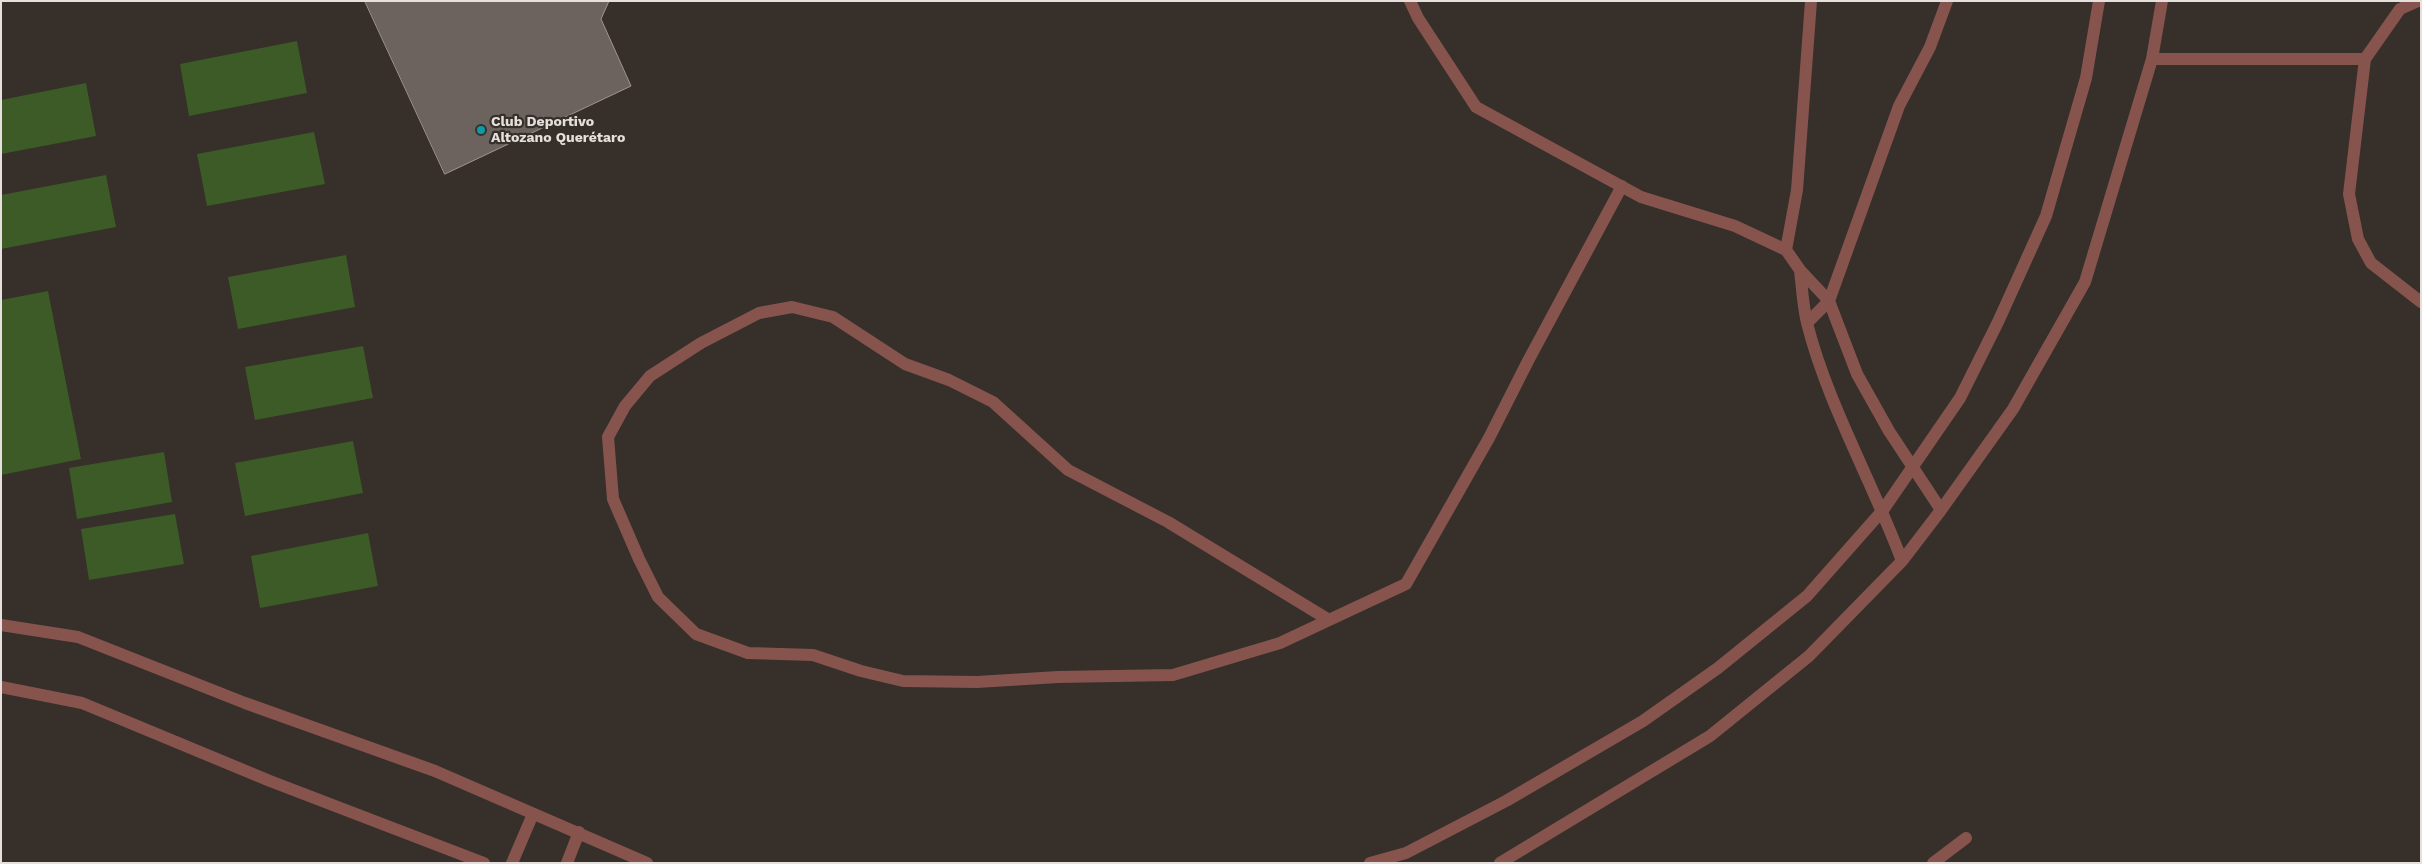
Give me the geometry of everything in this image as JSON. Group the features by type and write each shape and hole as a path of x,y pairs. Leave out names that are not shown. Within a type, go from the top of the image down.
{"street":[{"path":"1410,1 1418,18 1476,106 1641,197 1735,226 1786,250 1800,270 1829,301 1857,374 1940,510"},
{"path":"1786,250 1797,190 1811,1"},
{"path":"1807,323 1829,301 1899,106 1930,47 1947,1"},
{"path":"1370,863 1406,858 1634,726 1718,668 1808,596 1882,510 1960,398 1998,322 2046,216 2086,78 2099,1"},
{"path":"1500,863 1710,736 1809,656 1902,561 2013,409 2085,282 2152,60 2162,1"},
{"path":"2418,1 2400,9 2365,58 2349,194 2358,239 2371,263 2421,302"},
{"path":"2152,60 2365,58"},
{"path":"1329,620 1168,522 1068,470 993,402 949,380 905,364 833,317 792,306 759,313 701,342 650,376 625,406 608,437 613,498 639,560 658,597 696,634 748,653 813,655 903,681 977,682 1058,676 1173,675 1280,643 1406,584 1489,438 1622,186"},
{"path":"1800,270 1807,323 1854,450 1882,510 1902,561"},
{"path":"1,625 78,637 245,703 436,771 647,863"},
{"path":"1,687 82,703 270,781 484,863"},
{"path":"512,863 533,814"},
{"path":"567,863 579,832"},
{"path":"1933,863 1966,838"}],"green space":[{"path":"297,41 307,93 189,116 180,64"},
{"path":"86,83 96,136 1,154 1,100"},
{"path":"314,132 325,184 207,206 197,154"},
{"path":"106,175 116,227 1,249 1,195"},
{"path":"346,255 355,307 238,329 228,277"},
{"path":"48,291 81,459 1,475 1,300"},
{"path":"363,346 373,398 255,420 245,367"},
{"path":"353,441 363,493 245,516 235,463"},
{"path":"164,452 172,502 77,519 69,468"},
{"path":"175,514 184,564 89,580 81,529"},
{"path":"368,533 378,586 260,608 251,556"}],"building":[{"name":"Club Deportivo Altozano Querétaro","path":"365,1 609,1 601,19 631,86 445,174"}],"place":[{"name":"Club Deportivo Altozano Querétaro","path":"481,130"}]}
